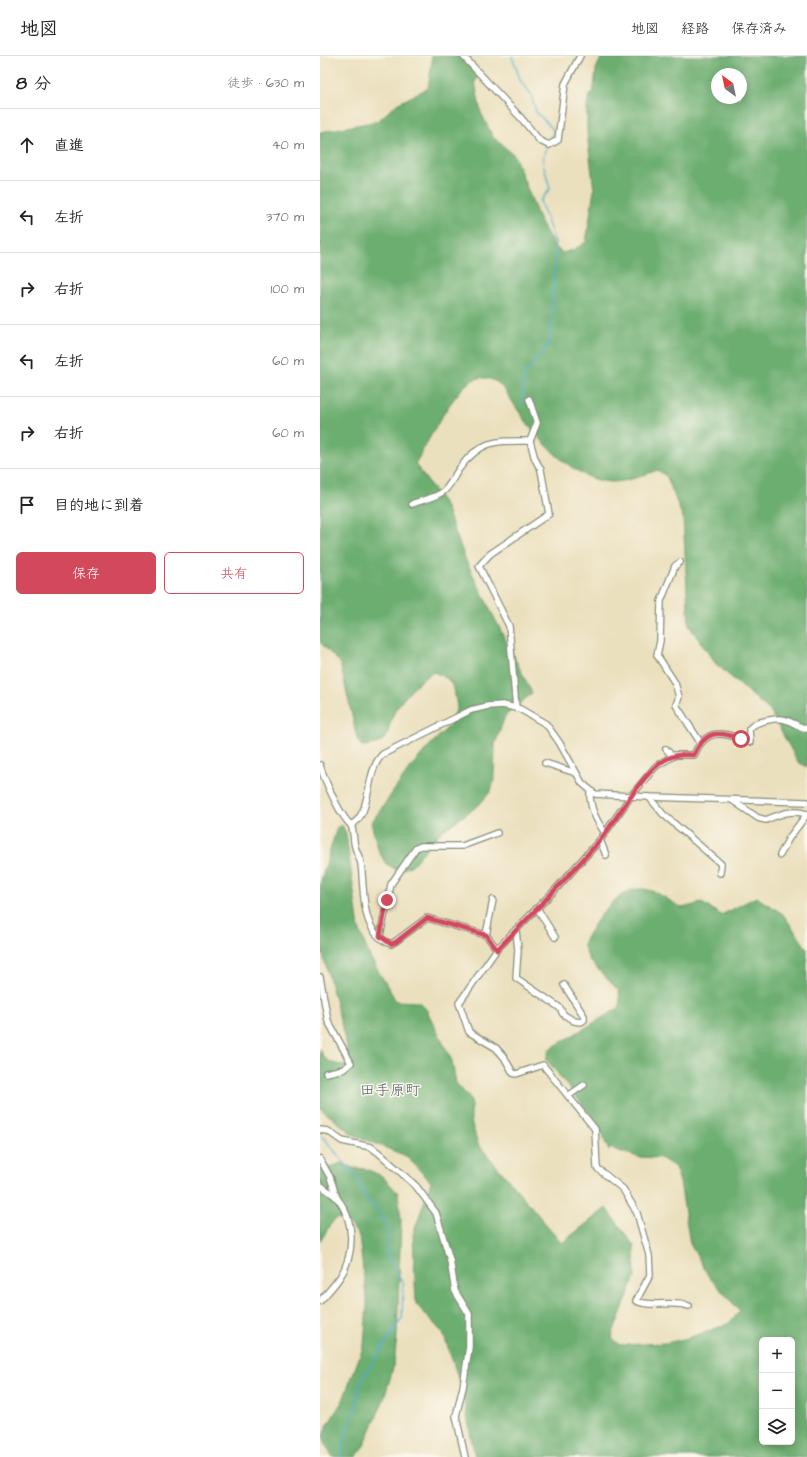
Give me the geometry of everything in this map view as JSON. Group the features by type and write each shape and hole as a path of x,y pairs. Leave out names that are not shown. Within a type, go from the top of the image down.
{"street":[{"path":"463,56 521,118 540,141 547,144 558,140 565,84 580,56"},
{"path":"516,708 509,626 479,566 490,554 549,514 541,470 535,459 530,440 537,423 529,399"},
{"path":"412,504 445,490 464,463 474,452 485,445 492,442 530,440"},
{"path":"680,562 675,566 661,601 660,641 657,655 675,683 679,697 676,705 700,742"},
{"path":"351,825 357,820 362,812 375,764 383,754 471,710 494,705 516,708 534,716 548,726 567,756 576,774 590,790 600,795 807,802"},
{"path":"689,1306 677,1302 647,1305 636,1301 650,1275 649,1255 637,1213 623,1189 597,1168 596,1129 542,1065 516,1074 513,1073 504,1057 496,1048 474,1036 466,1026 460,1000 497,950 606,833 631,796 656,766 672,756 679,754 694,755 700,742 710,735 718,734 733,736 748,743 751,741 751,727 761,722 785,720 797,727 807,729"},
{"path":"666,749 672,756"},
{"path":"559,756 567,756"},
{"path":"544,763 551,768 576,774"},
{"path":"320,765 345,818 351,825 360,863 368,921 380,936 391,944 427,918 486,935 497,950"},
{"path":"590,790 590,799 595,816 606,833"},
{"path":"649,797 662,814 721,864 720,873"},
{"path":"731,800 758,818 766,820 784,812 799,811 807,814 789,838 780,855"},
{"path":"380,936 391,884 416,848 421,846 462,846 497,833"},
{"path":"600,840 606,855"},
{"path":"486,935 493,900"},
{"path":"537,908 556,937"},
{"path":"516,930 518,950 516,978 560,1008 563,1014 574,1021 581,1022 584,1020 584,1016 564,985"},
{"path":"320,977 328,1021 351,1063 344,1069 326,1073"},
{"path":"568,1096 584,1085"},
{"path":"320,1130 328,1131 342,1141 370,1147 407,1177 436,1213 450,1260 455,1291 465,1306 469,1322 468,1354 463,1387 456,1416 464,1457"},
{"path":"320,1158 330,1176 337,1198 347,1215 351,1232 351,1250 340,1276 320,1301"},
{"path":"320,1185 337,1198"}],"green space":[{"path":"431,56 470,56 469,59 479,74 475,82 481,113 493,137 514,155 540,221 555,247 563,253 575,249 586,242 594,190 587,133 587,102 594,88 596,69 602,56 807,56 807,767 798,762 770,711 716,664 689,626 683,518 667,477 658,470 623,481 609,482 590,477 578,471 555,454 545,444 527,423 498,383 487,378 478,378 467,384 450,404 415,464 445,505 466,561 532,693 505,716 495,744 494,780 491,791 479,805 442,831 412,865 399,871 386,864 379,852 371,823 410,768 451,724 457,707 454,689 448,679 434,672 418,683 399,704 392,717 387,735 384,739 372,745 362,746 358,742 340,663 320,642 320,132 378,121 397,104 428,88 432,61"},
{"path":"342,825 346,834 359,929 370,957 396,1001 419,1002 426,1009 452,1061 456,1083 471,1100 471,1121 478,1144 562,1243 606,1208 634,1246 635,1277 612,1338 620,1345 666,1343 688,1338 728,1324 740,1311 709,1277 690,1244 680,1182 675,1167 661,1158 638,1157 610,1148 609,1151 598,1124 546,1059 550,1049 620,1007 619,991 589,960 583,944 594,924 610,904 620,896 630,891 641,889 652,891 682,908 702,903 721,915 756,897 783,914 807,949 807,1457 475,1457 461,1386 443,1333 416,1304 413,1235 431,1182 406,1156 352,1134 320,1108 320,1049 324,1057 330,1062 347,1065 347,1046 320,943 320,884 337,827"},
{"path":"341,1163 353,1168 366,1169 382,1176 398,1193 401,1220 397,1336 394,1365 384,1399 363,1448 356,1457 333,1457 326,1446 323,1436 327,1426 343,1400 364,1345 367,1304 359,1236 350,1224 338,1218 330,1226 320,1241 320,1171"}],"waterway":[{"path":"512,56 521,82 531,94 536,112 552,128 554,133 544,153 543,163 550,189 540,201 556,245 550,343 524,375 523,403"},
{"path":"320,1136 324,1138 360,1182 362,1193 379,1212 387,1226 387,1251 389,1259 403,1283 402,1318 360,1383 356,1406 348,1426 341,1457"}],"district":[{"name":"田手原町","path":"390,1090"}],"route":[{"path":"387,900 384,922 380,936 391,944 396,942 414,926 427,918 486,935 497,950 556,889 600,840 617,818 631,796 656,766 675,755 694,755 700,742 710,735 718,734 733,736 741,739"}]}
